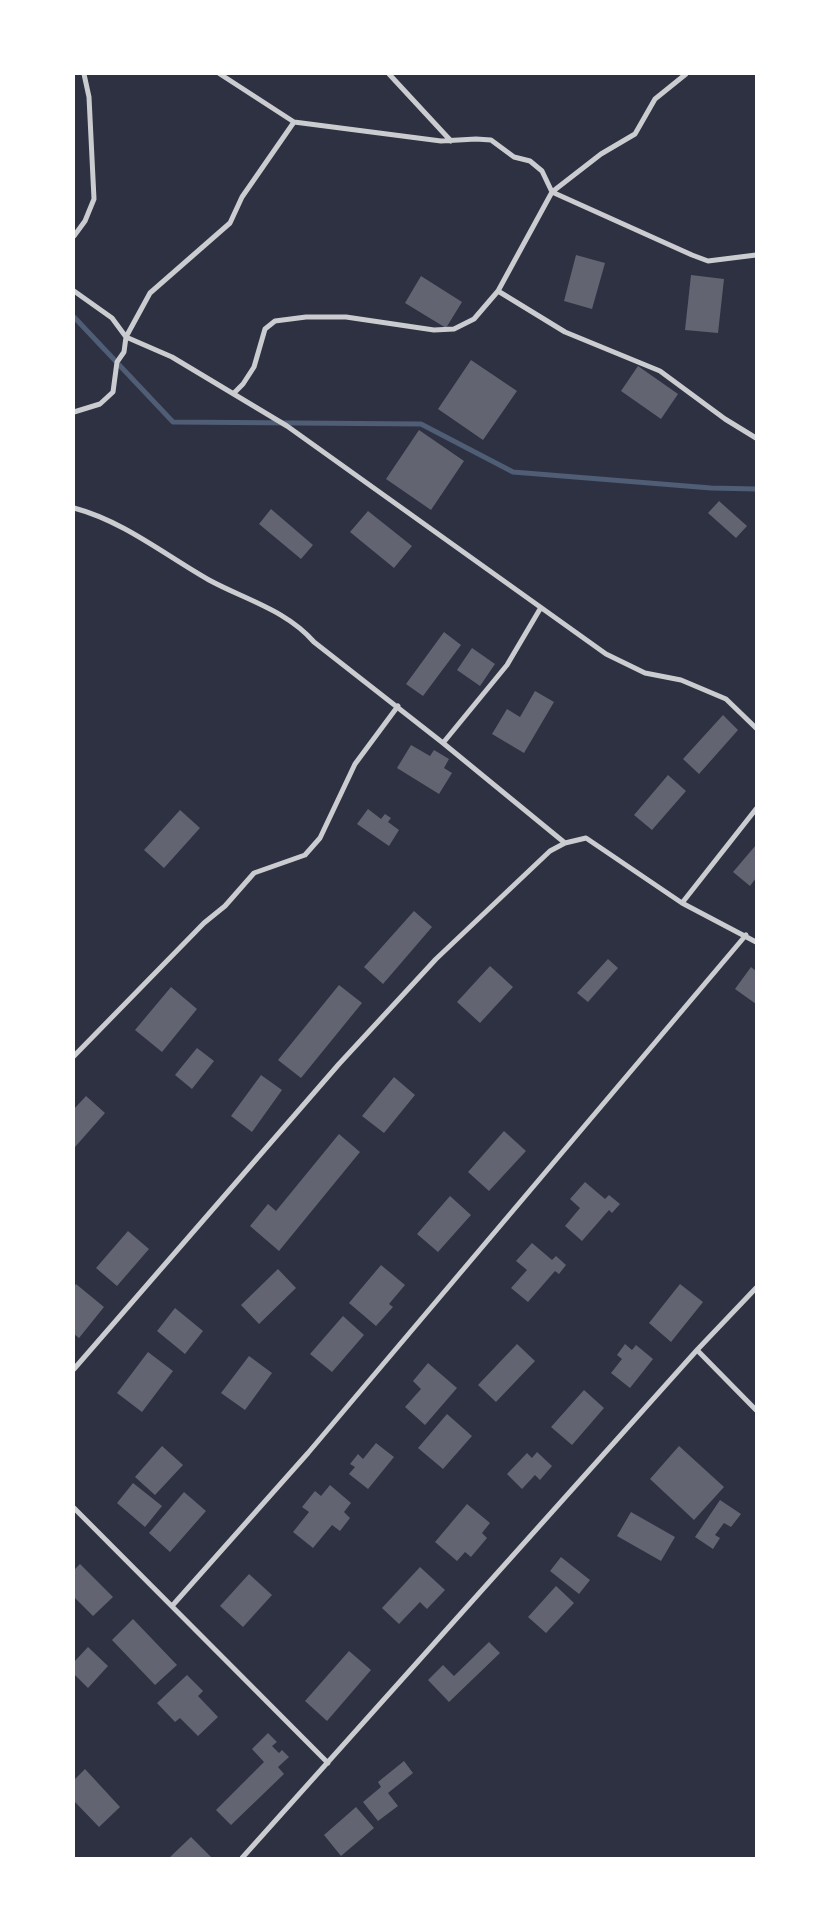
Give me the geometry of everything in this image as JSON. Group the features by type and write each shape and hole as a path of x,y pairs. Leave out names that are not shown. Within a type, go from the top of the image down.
{"street":[{"path":"74,236 85,221 94,200 88,97 84,74"},
{"path":"220,74 294,122 451,141 491,140 514,157 530,160 542,171 552,192 708,261 756,256"},
{"path":"389,74 451,141"},
{"path":"234,393 243,384 254,367 265,329 274,321 306,317 346,317 434,330 454,329 474,319 498,291 552,192 601,154 635,134 655,99 686,74"},
{"path":"74,412 100,404 113,392 117,362 124,352 126,337 150,293 230,222 242,197 294,122"},
{"path":"74,291 112,318 126,337 172,357 287,426 540,609 606,654 646,674 680,680 726,700 756,728"},
{"path":"498,291 565,332 660,371 726,419 756,438"},
{"path":"74,508 112,521 219,585 280,613 301,627 314,642 398,706 564,843"},
{"path":"443,743 507,665 540,609"},
{"path":"74,1056 204,923 225,906 254,873 305,855 320,838 355,764 398,706"},
{"path":"682,903 756,809"},
{"path":"74,1369 339,1064 436,959 550,851 564,843 586,838 682,903 746,935 756,942"},
{"path":"172,1606 308,1453 746,935"},
{"path":"242,1858 697,1350 756,1288"},
{"path":"697,1350 756,1410"},
{"path":"74,1508 328,1763"}],"building":[{"path":"576,255 605,263 592,309 564,301"},
{"path":"691,275 724,279 718,333 685,330"},
{"path":"421,276 462,302 446,328 405,303"},
{"path":"471,360 517,391 483,440 438,409"},
{"path":"638,366 678,394 661,419 621,391"},
{"path":"419,430 464,461 431,510 386,479"},
{"path":"719,501 747,526 736,538 708,513"},
{"path":"271,509 313,545 301,559 259,524"},
{"path":"368,511 412,546 394,568 350,532"},
{"path":"444,632 461,645 423,696 406,684"},
{"path":"472,648 495,664 480,686 457,670"},
{"path":"535,691 554,702 524,753 492,734 507,709 520,717"},
{"path":"723,715 738,730 699,774 683,759"},
{"path":"411,745 430,756 434,750 449,759 444,768 452,773 439,794 397,768"},
{"path":"668,775 686,791 652,830 634,815"},
{"path":"368,809 381,819 385,814 391,818 388,822 399,830 389,846 357,824"},
{"path":"180,810 200,828 164,868 144,850"},
{"path":"756,845 756,878 750,886 733,872"},
{"path":"414,911 432,927 383,984 364,967"},
{"path":"608,959 618,968 588,1002 577,993"},
{"path":"490,966 513,987 480,1023 457,1002"},
{"path":"751,967 756,971 756,1004 735,989"},
{"path":"339,985 362,1003 301,1078 278,1060"},
{"path":"171,987 197,1009 162,1052 135,1030"},
{"path":"197,1048 214,1061 192,1089 175,1075"},
{"path":"261,1075 282,1090 252,1132 231,1116"},
{"path":"394,1077 415,1095 384,1133 362,1116"},
{"path":"86,1096 105,1113 75,1147 74,1109"},
{"path":"504,1131 526,1151 489,1191 468,1172"},
{"path":"339,1134 360,1152 279,1251 250,1226 268,1204 276,1211"},
{"path":"585,1182 605,1199 609,1195 620,1204 612,1213 609,1210 582,1241 565,1226 580,1208 570,1199"},
{"path":"450,1196 471,1215 438,1252 417,1234"},
{"path":"128,1231 149,1249 117,1286 96,1268"},
{"path":"532,1243 552,1260 556,1256 566,1265 559,1274 555,1271 528,1302 511,1288 527,1270 516,1261"},
{"path":"381,1265 405,1285 389,1304 393,1307 376,1326 349,1303"},
{"path":"278,1269 296,1288 259,1324 241,1305"},
{"path":"76,1284 104,1307 79,1338 74,1334 74,1287"},
{"path":"680,1284 703,1302 671,1342 649,1323"},
{"path":"175,1308 203,1331 185,1354 157,1331"},
{"path":"343,1316 364,1335 332,1372 310,1354"},
{"path":"517,1344 535,1361 496,1402 478,1385"},
{"path":"625,1344 632,1350 636,1345 653,1359 630,1388 611,1373 622,1359 617,1355"},
{"path":"148,1352 173,1371 142,1412 117,1393"},
{"path":"249,1356 272,1373 245,1410 221,1393"},
{"path":"428,1363 457,1388 425,1425 405,1407 421,1389 413,1381"},
{"path":"584,1390 604,1408 572,1445 551,1427"},
{"path":"447,1414 472,1436 443,1469 418,1448"},
{"path":"376,1443 394,1457 368,1489 349,1474 355,1467 350,1464 358,1454 363,1459"},
{"path":"162,1446 183,1465 155,1495 135,1477"},
{"path":"679,1446 724,1487 694,1520 650,1479"},
{"path":"537,1452 552,1466 540,1480 535,1475 522,1489 507,1474 527,1453 532,1458"},
{"path":"133,1483 162,1506 145,1527 117,1503"},
{"path":"330,1485 351,1503 344,1512 350,1518 340,1531 332,1525 313,1548 293,1532 309,1512 302,1507 315,1491 321,1496"},
{"path":"184,1492 206,1511 170,1552 149,1533"},
{"path":"720,1500 741,1514 731,1527 724,1523 715,1535 720,1538 713,1549 695,1537"},
{"path":"467,1504 490,1523 482,1533 487,1538 471,1557 465,1552 457,1561 435,1542"},
{"path":"631,1512 675,1537 661,1561 617,1536"},
{"path":"561,1557 590,1580 579,1594 550,1571"},
{"path":"80,1564 113,1597 93,1616 74,1597 74,1570"},
{"path":"420,1567 445,1590 427,1609 420,1602 399,1624 382,1608"},
{"path":"249,1574 272,1595 243,1627 220,1606"},
{"path":"556,1586 574,1603 546,1633 528,1617"},
{"path":"133,1619 177,1665 155,1685 112,1640"},
{"path":"489,1642 500,1653 449,1702 428,1680 443,1665 454,1676"},
{"path":"88,1647 108,1666 88,1688 74,1674 74,1662"},
{"path":"349,1651 371,1670 327,1721 305,1701"},
{"path":"187,1675 203,1691 198,1696 218,1717 198,1736 180,1718 175,1722 157,1703"},
{"path":"268,1733 277,1742 272,1746 279,1753 282,1750 289,1757 278,1767 284,1774 231,1825 216,1810 264,1762 252,1749"},
{"path":"404,1761 413,1773 388,1793 398,1806 378,1821 363,1802 381,1787 378,1782"},
{"path":"85,1769 120,1807 99,1827 74,1801 74,1780"},
{"path":"356,1807 374,1828 341,1856 324,1835"},
{"path":"191,1837 211,1857 169,1858"}],"waterway":[{"path":"74,317 173,422 421,424 513,472 711,488 756,489"}]}
